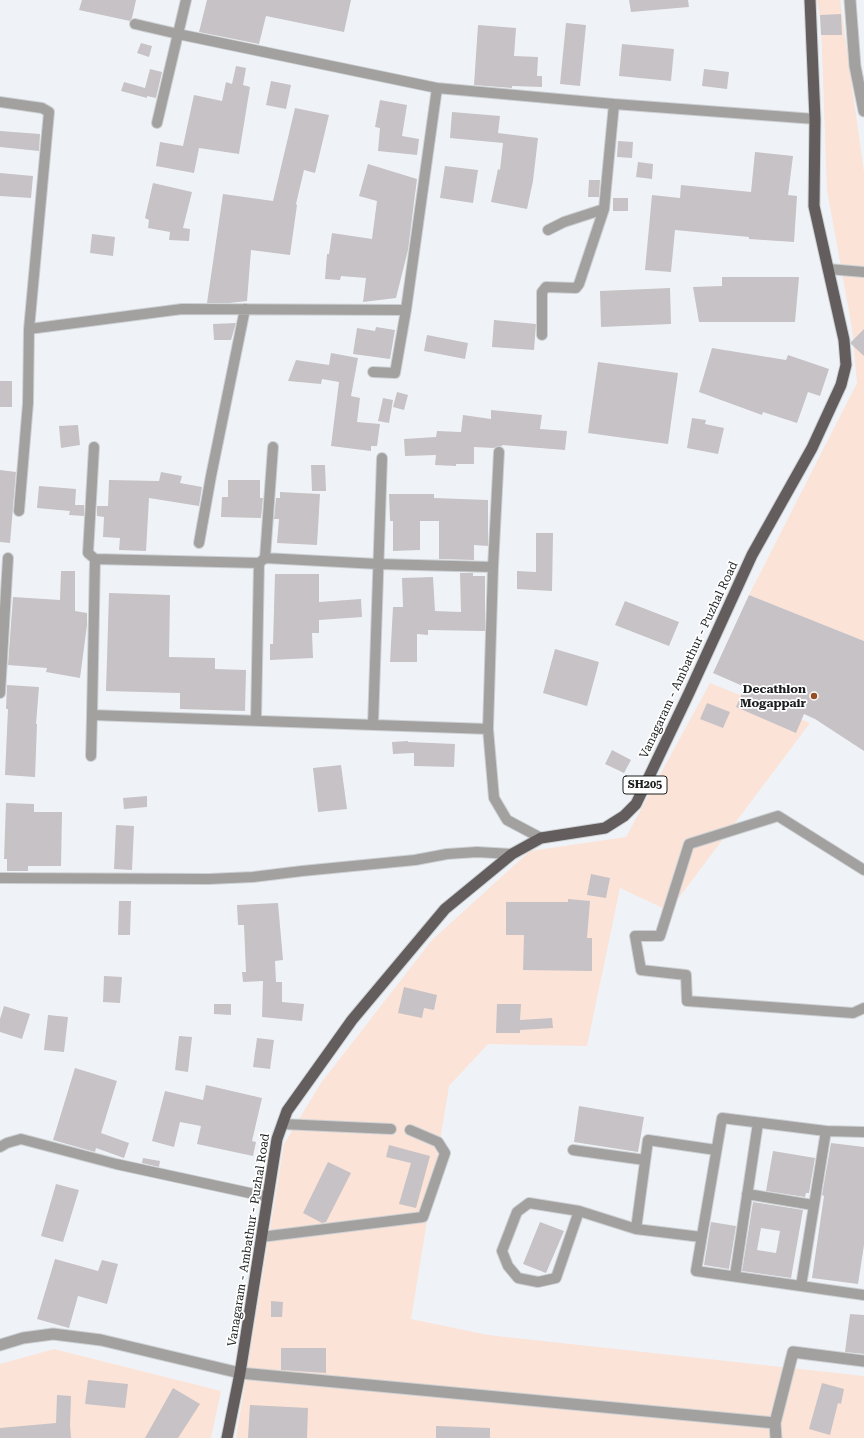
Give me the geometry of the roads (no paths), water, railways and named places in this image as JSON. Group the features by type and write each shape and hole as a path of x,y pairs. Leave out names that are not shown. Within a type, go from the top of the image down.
{"main road":[{"name":"Vanagaram - Ambathur - Puzhal Road","path":"227,1438 240,1373 277,1139 287,1111 352,1020 445,909 512,854 541,838 605,828 624,816 636,804 752,555 812,448 841,385 846,365 845,348 814,206 815,119 810,0"}],"street":[{"path":"157,123 186,0"},
{"path":"850,0 854,66 864,111"},
{"path":"135,24 437,88 614,104 815,119"},
{"path":"373,372 395,373 406,310 437,88"},
{"path":"0,102 42,108 49,112 29,329 28,403 19,511"},
{"path":"542,335 542,292 546,287 576,288 580,284 604,209 614,104"},
{"path":"548,230 564,222 604,209"},
{"path":"828,269 864,272"},
{"path":"29,329 182,309 406,310"},
{"path":"200,543 211,476 246,309"},
{"path":"94,447 88,553 95,559 262,561 493,567"},
{"path":"256,720 262,561 273,447"},
{"path":"499,452 493,567 488,729 494,798 507,820 541,838"},
{"path":"373,725 382,458"},
{"path":"0,693 8,558"},
{"path":"91,756 95,559"},
{"path":"92,715 488,729"},
{"path":"864,870 778,816 689,844 660,936 635,936 641,970 686,975 687,1001 853,1013 864,1008"},
{"path":"0,878 209,879 253,877 415,860 447,854 477,852 512,854"},
{"path":"864,1132 826,1131 722,1118 696,1271 864,1295"},
{"path":"735,1276 758,1123"},
{"path":"282,1124 391,1129"},
{"path":"261,1237 423,1217 445,1154 438,1142 410,1130"},
{"path":"801,1286 826,1131"},
{"path":"0,1147 6,1143 21,1139 116,1164 268,1197"},
{"path":"636,1229 648,1140 716,1150"},
{"path":"573,1150 645,1160"},
{"path":"747,1194 813,1205"},
{"path":"579,1211 556,1278 538,1282 518,1278 508,1266 502,1252 517,1212 529,1203 579,1211 636,1229 701,1237"},
{"path":"0,1345 23,1338 53,1334 101,1340 240,1373 775,1423"},
{"path":"776,1438 775,1423 794,1352 864,1361"}],"place":[{"name":"Decathlon Mogappair","path":"814,696"}]}
